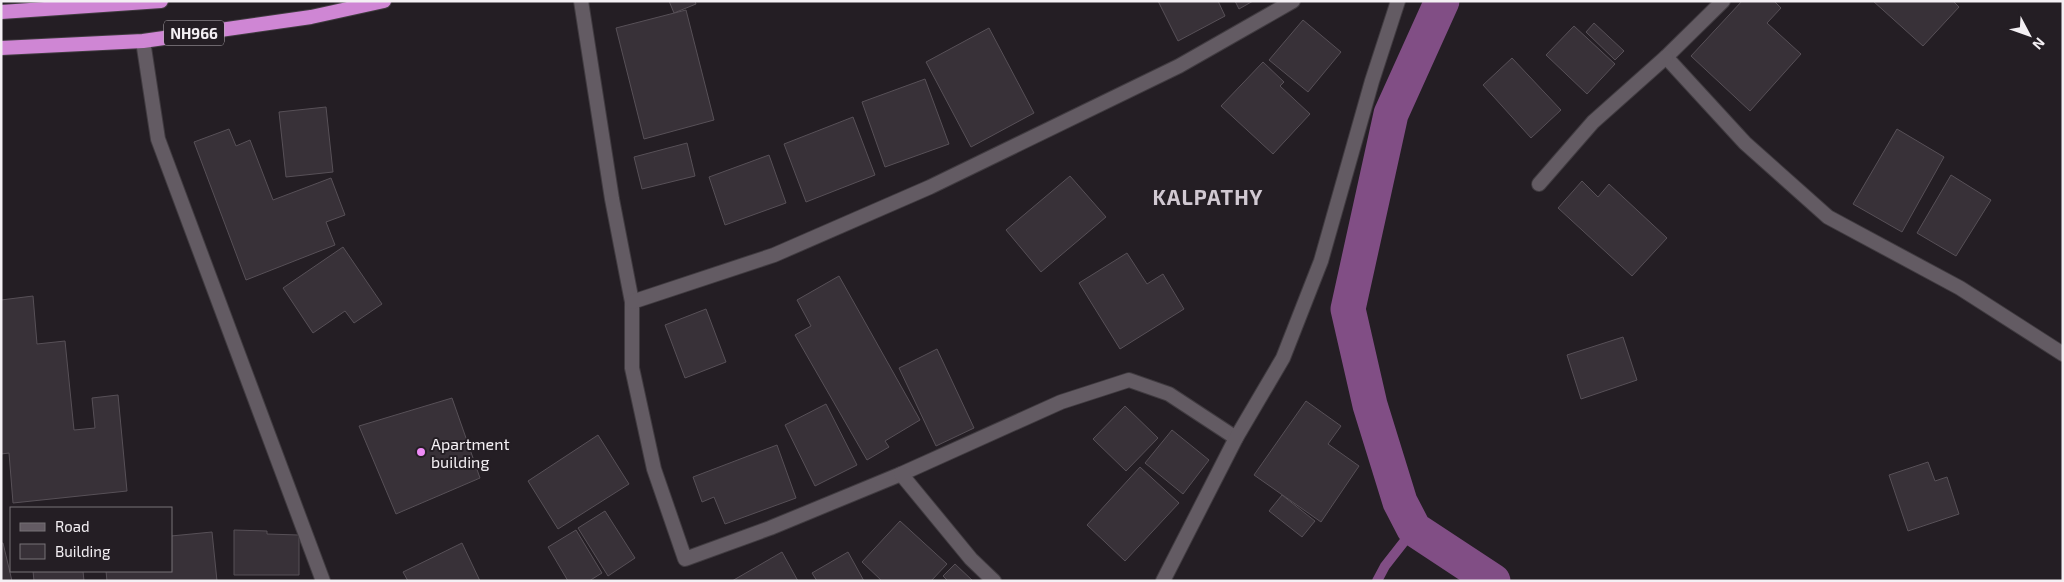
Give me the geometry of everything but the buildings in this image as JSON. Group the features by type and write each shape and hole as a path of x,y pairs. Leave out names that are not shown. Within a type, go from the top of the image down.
{"highway":[{"name":"NH966","path":"1,12 161,1"},
{"name":"NH966","path":"1,48 143,41 311,16 384,1"}],"street":[{"path":"581,1 612,199 632,302 632,368 654,469 684,559 770,528 901,474 1061,402 1129,380 1169,394 1236,438"},
{"path":"632,302 774,255 930,186 1179,66 1292,1"},
{"path":"1163,581 1236,438 1283,358 1321,261 1372,81 1398,1"},
{"path":"1539,184 1593,122 1666,57 1723,1"},
{"path":"143,41 158,139 323,581"},
{"path":"1666,57 1745,143 1828,217 1960,288 2063,354"},
{"path":"901,474 971,559 994,581"}],"waterway":[{"path":"1442,1 1391,114 1348,309 1370,405 1400,502 1414,529 1493,581"},
{"path":"1377,581 1385,566 1414,529"}],"place":[{"name":"Apartment building","path":"421,452"}],"district":[{"name":"KALPATHY","path":"1208,196"}]}
